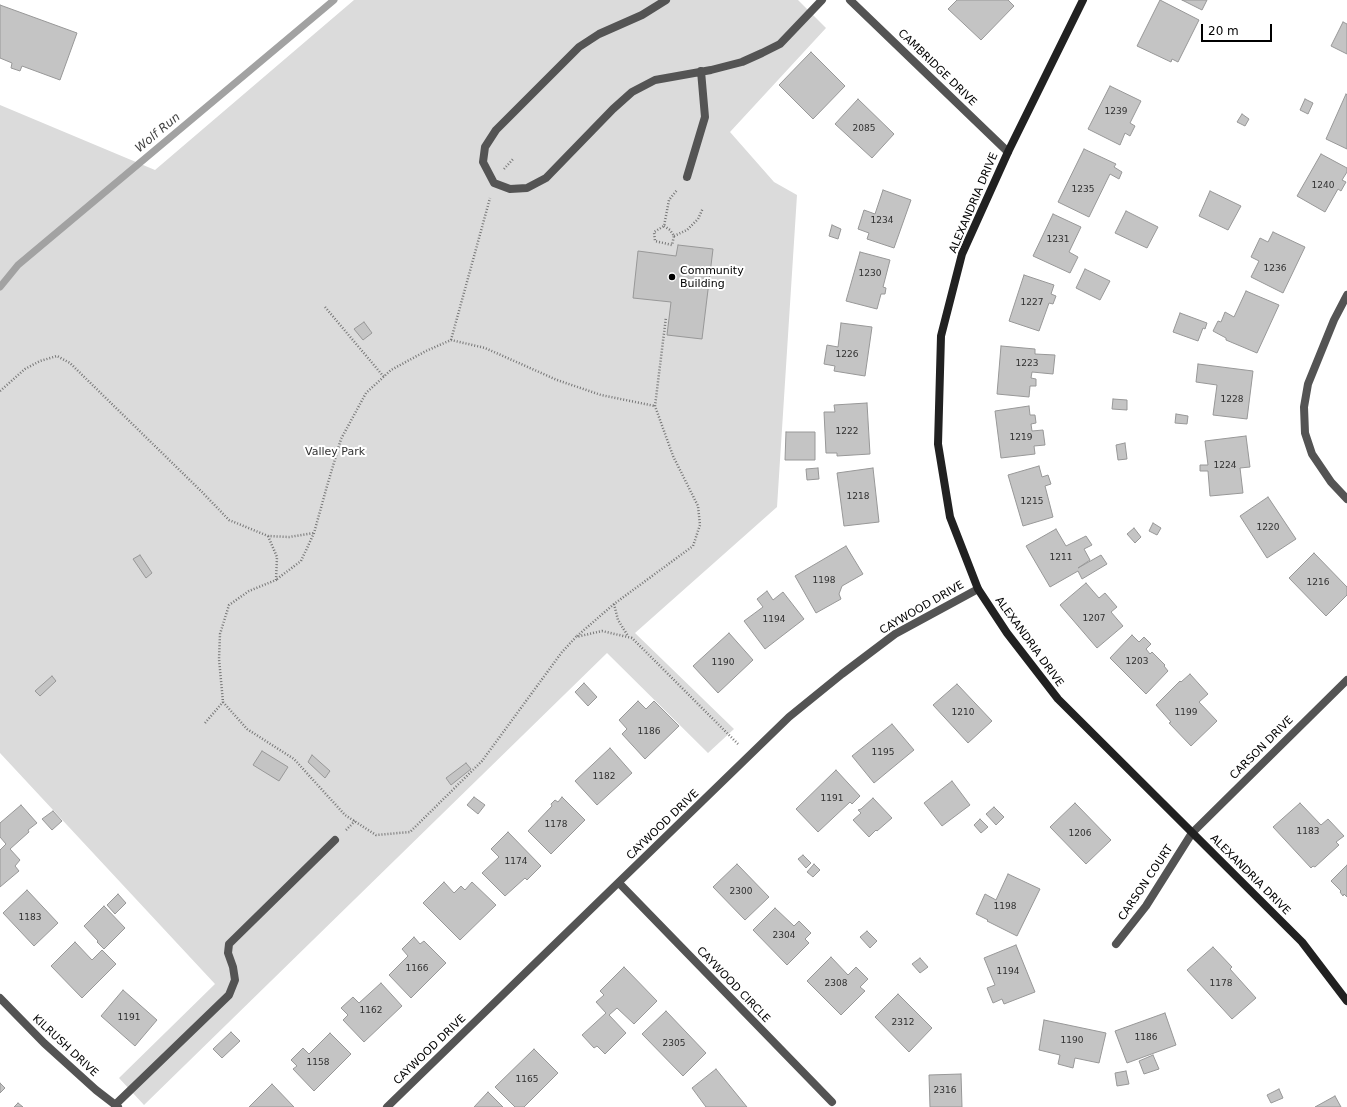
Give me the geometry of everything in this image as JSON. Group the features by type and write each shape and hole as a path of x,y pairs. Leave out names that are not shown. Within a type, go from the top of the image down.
{"street":[{"path":"666,0 642,15 599,34 579,47 496,130 485,147 483,162 494,183 510,188 527,188 546,178 612,109 632,92 656,80 742,62 780,44 822,0"},
{"name":"CAMBRIDGE DRIVE","path":"850,0 1008,152"},
{"name":"ALEXANDRIA DRIVE","path":"1083,0 1008,152 962,254 941,336 938,444 950,517 978,589 1007,633 1058,699 1302,942 1347,1001"},
{"path":"688,177 705,117 701,71"},
{"path":"1347,295 1334,320 1308,384 1304,407 1305,433 1312,454 1331,482 1347,499"},
{"name":"CAYWOOD DRIVE","path":"387,1107 789,717 895,634 978,589"},
{"name":"CARSON DRIVE","path":"1192,833 1347,680"},
{"name":"CARSON COURT","path":"1116,944 1146,906 1192,833"},
{"path":"117,1106 229,995 235,980 233,967 228,953 229,944 335,840"},
{"name":"CAYWOOD CIRCLE","path":"619,883 832,1102"},
{"name":"KILRUSH DRIVE","path":"0,998 44,1043 96,1090 117,1106"}],"path":[{"path":"664,226 670,230 674,236 672,245 655,241 654,232 664,226 669,200 688,177"},
{"path":"451,340 494,183"},
{"path":"674,236 687,230 698,219 703,208"},
{"path":"325,307 384,377"},
{"path":"654,406 601,395 557,380 484,348 451,340 426,351 391,370 366,393 341,439 314,533 301,561 276,580 249,591 229,605 220,634 219,659 223,702 247,729 294,759 345,815 376,835 410,832 482,761 576,637 614,604 693,546 700,525 698,506 673,456 654,406 666,317"},
{"path":"0,391 25,369 40,360 57,356 70,363 229,520 268,536 289,537 314,533"},
{"path":"268,536 277,557 276,580"},
{"path":"614,604 618,620 628,636"},
{"path":"576,637 602,631 632,638 750,756"},
{"path":"205,723 223,702"}],"green space":[{"name":"Valley Park","path":"354,0 798,0 826,28 730,132 774,182 797,195 777,507 635,633 734,729 708,753 607,653 144,1105 119,1078 215,984 0,753 0,105 155,170"}],"building":[{"path":"957,0 1008,0 1014,6 981,40 948,9"},
{"path":"1160,0 1199,20 1178,62 1172,59 1171,62 1137,46"},
{"path":"1182,0 1207,0 1202,10"},
{"path":"0,5 77,33 60,80 22,66 20,71 11,68 12,63 0,58"},
{"path":"1343,22 1347,24 1347,54 1331,46"},
{"path":"811,52 845,86 813,119 779,85"},
{"path":"1110,86 1141,101 1130,123 1135,126 1130,136 1125,133 1120,145 1088,129"},
{"path":"1346,94 1347,95 1347,149 1326,139"},
{"path":"858,99 894,134 872,158 835,124"},
{"path":"1305,99 1313,103 1308,114 1300,110"},
{"path":"1242,114 1249,119 1245,126 1237,122"},
{"path":"1084,149 1116,164 1114,167 1122,172 1119,179 1110,174 1089,217 1058,202"},
{"path":"1321,154 1347,168 1347,172 1342,180 1346,182 1341,191 1338,189 1325,212 1297,196"},
{"path":"883,190 911,200 894,248 867,239 869,233 858,229 864,210 875,214"},
{"path":"1210,191 1241,206 1228,230 1199,216"},
{"path":"1126,211 1158,227 1147,248 1115,233"},
{"path":"1053,214 1081,227 1069,252 1078,257 1070,273 1033,256"},
{"path":"832,225 841,229 838,239 829,236"},
{"path":"1273,232 1305,247 1283,293 1251,277 1259,261 1251,257 1260,238 1268,242"},
{"name":"Community Building","path":"678,245 713,249 702,339 667,335 671,302 633,298 638,251 676,256"},
{"path":"860,252 890,260 883,287 886,288 885,294 881,294 877,309 846,301"},
{"path":"1085,269 1110,281 1100,300 1076,288"},
{"path":"1024,275 1054,285 1051,294 1056,296 1053,304 1049,303 1039,331 1009,321"},
{"path":"1246,291 1279,305 1257,353 1226,340 1226,338 1213,331 1218,321 1221,322 1225,312 1234,317"},
{"path":"1180,313 1207,323 1205,329 1203,328 1198,341 1173,332"},
{"path":"364,322 372,333 363,340 354,329"},
{"path":"841,323 872,327 865,376 834,371 835,366 824,364 827,345 838,347"},
{"path":"1001,346 1035,349 1035,354 1055,355 1053,374 1032,372 1031,378 1036,379 1036,386 1030,386 1029,397 997,394"},
{"path":"1198,364 1253,371 1247,419 1213,415 1217,385 1196,382"},
{"path":"1113,399 1127,400 1127,410 1112,409"},
{"path":"867,403 870,454 837,456 837,453 826,453 824,412 835,412 834,405"},
{"path":"1029,406 1030,415 1035,415 1036,423 1031,424 1032,431 1043,430 1045,445 1034,446 1035,454 1001,458 995,411"},
{"path":"1176,414 1188,416 1187,424 1175,423"},
{"path":"786,432 815,432 815,460 785,460"},
{"path":"1246,436 1250,467 1240,468 1243,493 1210,496 1208,471 1200,471 1200,465 1208,465 1205,441"},
{"path":"1125,443 1127,459 1118,460 1116,445"},
{"path":"1039,466 1042,477 1048,475 1051,484 1045,486 1053,517 1023,526 1008,475"},
{"path":"818,468 819,479 807,480 806,469"},
{"path":"873,468 879,522 844,526 837,473"},
{"path":"1268,497 1296,539 1267,558 1240,516"},
{"path":"1153,523 1161,528 1157,535 1149,531"},
{"path":"1134,528 1141,537 1135,543 1127,534"},
{"path":"1056,529 1066,546 1086,536 1092,545 1084,549 1090,560 1078,568 1101,555 1107,564 1082,579 1078,571 1050,587 1026,546"},
{"path":"846,546 863,574 842,586 839,594 841,599 816,613 795,576"},
{"path":"1314,553 1347,587 1347,595 1326,616 1289,578"},
{"path":"140,555 152,573 146,578 133,559"},
{"path":"1086,583 1099,598 1105,593 1117,607 1111,612 1123,626 1097,648 1060,605"},
{"path":"767,591 773,600 783,592 804,619 765,649 744,621 763,607 757,599"},
{"path":"729,633 753,660 718,693 693,666"},
{"path":"1132,635 1139,642 1144,637 1151,644 1146,649 1150,654 1152,652 1165,665 1164,666 1168,671 1146,694 1110,658"},
{"path":"1190,674 1208,694 1199,702 1217,721 1191,746 1169,723 1171,722 1156,705 1180,681 1181,682"},
{"path":"52,676 56,681 40,696 35,691"},
{"path":"584,683 597,697 588,706 575,692"},
{"path":"957,684 992,721 968,743 933,705"},
{"path":"638,701 646,709 654,701 679,726 645,759 622,734 627,729 619,720"},
{"path":"892,724 914,750 874,783 852,756"},
{"path":"610,748 632,773 597,805 575,781"},
{"path":"262,751 288,767 279,781 253,765"},
{"path":"312,755 330,771 325,778 308,762"},
{"path":"466,763 471,769 451,785 446,778"},
{"path":"836,770 860,796 852,804 850,802 818,832 796,809"},
{"path":"952,781 970,805 942,826 924,803"},
{"path":"474,797 485,805 478,814 467,805"},
{"path":"562,797 585,820 551,854 528,831 552,806 551,804 555,800 558,802"},
{"path":"873,798 892,818 869,837 853,820 861,813 858,810"},
{"path":"1075,803 1111,840 1086,864 1050,827"},
{"path":"1300,803 1321,825 1328,819 1344,836 1336,842 1339,845 1315,867 1313,866 1311,868 1273,827"},
{"path":"21,805 37,823 28,830 29,832 10,849 20,860 15,866 19,871 0,887 0,850 6,844 0,837 0,823"},
{"path":"994,807 1004,817 996,825 986,814"},
{"path":"53,811 62,821 52,830 42,819"},
{"path":"980,819 988,827 981,833 974,825"},
{"path":"508,832 541,866 527,880 525,878 505,896 482,873 499,857 491,849"},
{"path":"803,855 811,863 806,868 798,859"},
{"path":"737,864 769,897 745,920 713,887"},
{"path":"814,864 820,870 813,877 807,872"},
{"path":"1347,865 1347,897 1344,894 1343,896 1340,892 1341,891 1331,881"},
{"path":"1008,874 1040,889 1017,936 976,914 985,894 996,900"},
{"path":"444,882 454,893 461,886 465,890 472,882 496,905 460,940 423,903"},
{"path":"27,890 58,923 34,946 3,913"},
{"path":"118,894 126,903 115,914 107,905"},
{"path":"104,906 125,928 104,949 84,926"},
{"path":"775,908 794,926 799,921 811,933 805,939 809,943 787,965 753,930"},
{"path":"867,931 877,941 870,948 860,937"},
{"path":"414,937 420,944 424,941 446,963 411,998 389,975 408,956 402,949"},
{"path":"75,942 92,960 102,950 116,964 82,998 51,966"},
{"path":"1016,945 1035,992 1004,1004 1002,999 993,1003 987,988 995,985 984,958"},
{"path":"1213,947 1232,967 1230,969 1256,998 1232,1019 1187,970"},
{"path":"831,957 848,975 856,967 868,979 860,987 865,991 841,1015 807,981"},
{"path":"920,958 928,967 920,973 912,964"},
{"path":"624,967 657,1001 634,1024 617,1008 609,1015 626,1033 605,1054 597,1046 594,1048 582,1035 606,1013 596,1002 604,995 600,991"},
{"path":"381,983 402,1006 364,1042 343,1020 348,1015 341,1008 353,997 359,1003"},
{"path":"123,990 157,1020 135,1046 101,1016"},
{"path":"898,994 932,1028 909,1052 875,1017"},
{"path":"666,1011 706,1053 683,1076 642,1034"},
{"path":"1165,1013 1176,1045 1127,1063 1115,1031"},
{"path":"1044,1020 1106,1033 1099,1063 1075,1058 1073,1068 1058,1064 1060,1055 1039,1050"},
{"path":"231,1032 240,1041 222,1058 213,1049"},
{"path":"330,1033 351,1054 314,1091 293,1069 297,1066 291,1060 303,1048 309,1054"},
{"path":"534,1049 558,1073 524,1107 515,1107 495,1087"},
{"path":"1153,1055 1159,1069 1144,1074 1139,1061"},
{"path":"716,1069 747,1107 706,1107 692,1088"},
{"path":"1126,1071 1129,1084 1117,1086 1115,1073"},
{"path":"961,1074 962,1107 930,1107 929,1075"},
{"path":"0,1083 5,1088 0,1093"},
{"path":"272,1084 294,1107 249,1107"},
{"path":"1279,1089 1283,1098 1271,1103 1267,1095"},
{"path":"488,1092 503,1107 474,1107"},
{"path":"1335,1096 1341,1107 1315,1107"},
{"path":"18,1103 23,1107 14,1107"}],"waterway":[{"name":"Wolf Run","path":"0,287 18,265 334,0"}],"place":[{"name":"Community Building","path":"672,277"}]}
